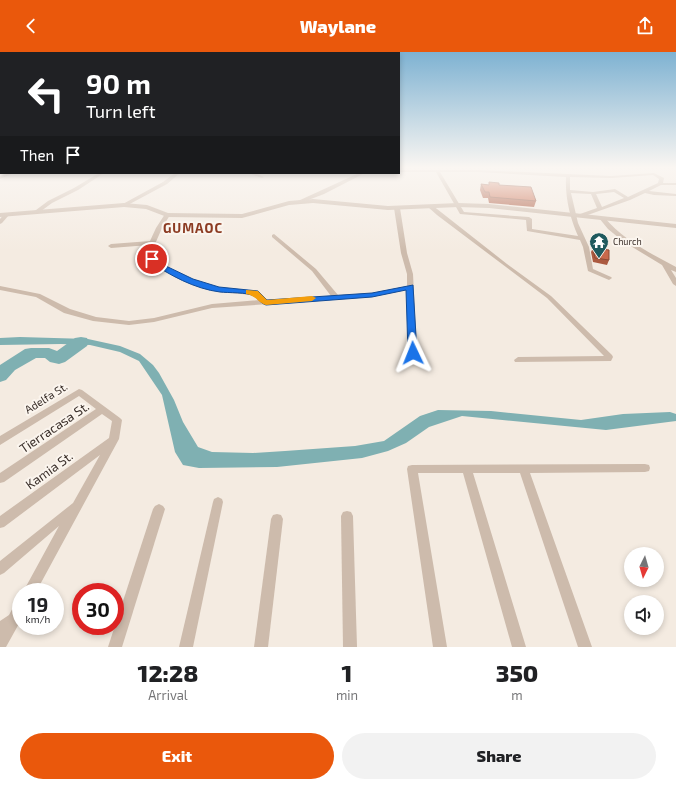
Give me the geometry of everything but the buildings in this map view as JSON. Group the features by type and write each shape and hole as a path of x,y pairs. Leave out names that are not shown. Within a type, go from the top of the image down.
{"street":[{"path":"35,213 50,202 64,195"},
{"path":"124,205 143,195"},
{"path":"0,222 3,215 124,205 147,207 167,215 242,216 300,201 317,195"},
{"path":"452,195 462,213 529,219 529,230 583,239"},
{"path":"569,195 572,214 586,247 590,270 609,278"},
{"path":"594,195 600,209"},
{"path":"622,195 628,199"},
{"path":"582,215 638,195"},
{"path":"300,201 397,208 458,205 490,206 676,226"},
{"path":"430,206 505,266 547,296 609,357 608,359 518,360"},
{"path":"397,208 404,253 410,274 413,353"},
{"path":"167,215 159,228 149,251 152,259 165,269 191,281 218,290 255,293 266,302"},
{"path":"602,218 610,228 626,241 644,250 664,264 676,270"},
{"path":"274,236 314,270 336,297"},
{"path":"111,246 152,243"},
{"path":"664,264 676,284"},
{"path":"0,288 38,296 49,300 67,311 96,319 129,323 154,320 212,306 372,295 410,287"},
{"name":"Adelfa St.","path":"0,441 79,392 103,409"},
{"path":"35,583 114,439 117,420 103,409"},
{"name":"Tierracasa St.","path":"0,479 103,409"},
{"name":"Kamia St.","path":"0,523 114,439"},
{"path":"440,647 412,469 645,468"},
{"path":"467,469 519,647"},
{"path":"524,469 585,647"},
{"path":"186,647 218,502"},
{"path":"0,569 78,504"},
{"path":"115,647 159,509"},
{"path":"347,516 350,647"},
{"path":"261,647 277,519"},
{"path":"0,630 12,619"},
{"path":"0,645 12,624"}],"water":[{"path":"20,337 88,339 120,346 140,354 153,365 159,373 174,400 183,422 198,447 212,452 253,453 285,451 355,446 384,441 420,416 438,410 491,411 581,420 623,414 670,412 676,414 676,421 606,430 462,416 429,427 406,443 388,451 362,458 277,467 199,468 183,465 175,452 162,395 139,361 120,352 90,345 0,345 0,338"}],"waterway":[{"path":"0,376 9,366 27,357 31,353 49,353 56,358 59,358 81,342"}],"slow traffic":[{"path":"249,292 255,293 266,302 312,298"}],"place":[{"name":"Church","path":"599,259"}],"district":[{"name":"GUMAOC","path":"193,228"}],"route":[{"path":"152,259 165,269 191,281 218,290 255,293 266,302 372,295 410,287 413,353"}]}
